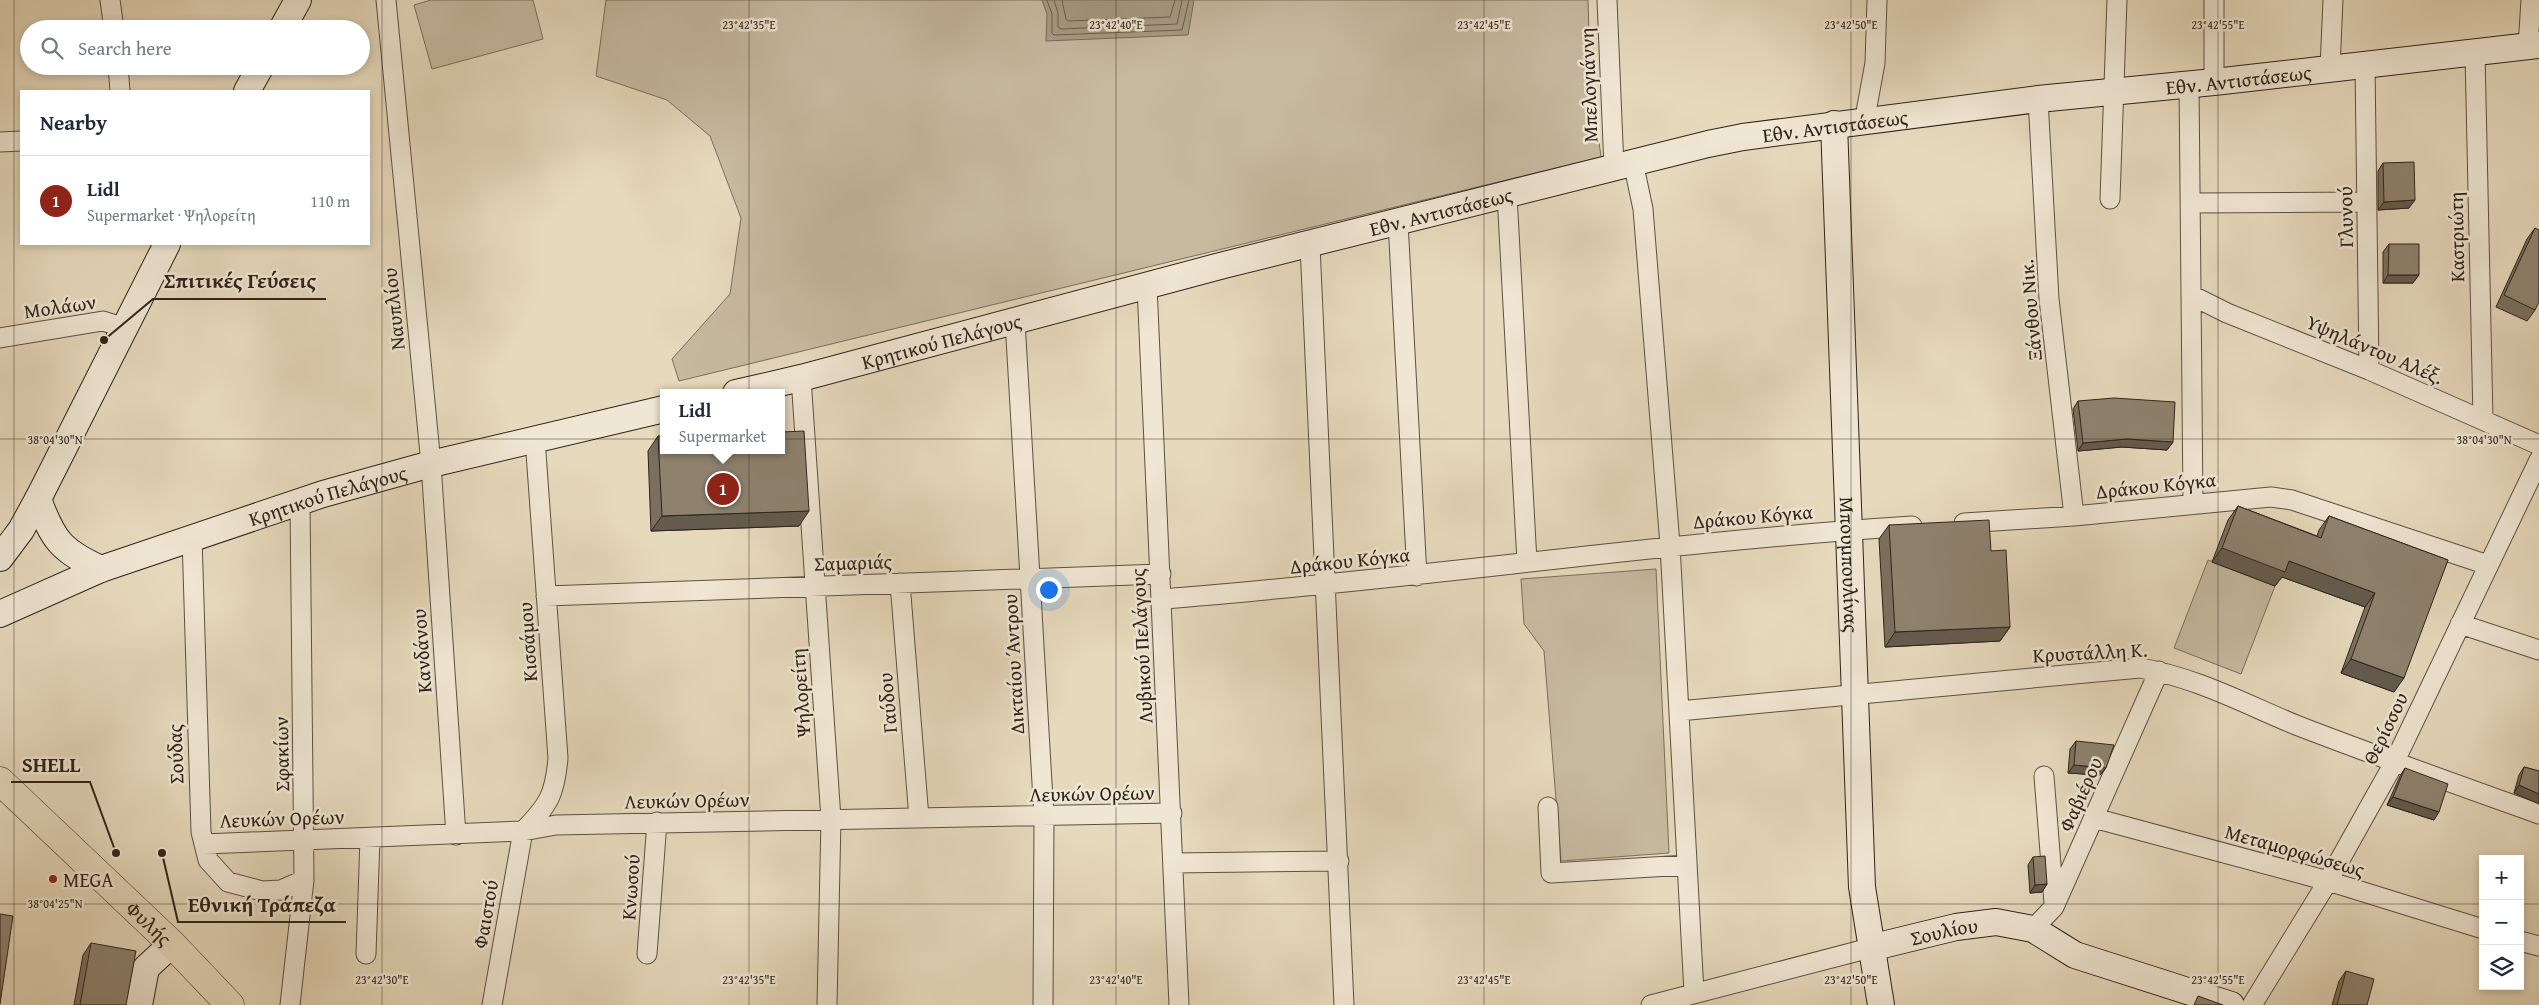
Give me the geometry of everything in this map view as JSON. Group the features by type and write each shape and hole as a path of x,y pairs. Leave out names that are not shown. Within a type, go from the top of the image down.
{"main road":[{"name":"Φυλής","path":"0,781 172,944 230,1005"}],"street":[{"path":"110,0 113,20"},
{"path":"287,20 298,0"},
{"name":"Ναυπλίου","path":"386,0 431,464"},
{"name":"Μπελογιάννη","path":"1607,0 1623,165 1643,209 1670,546 1694,993"},
{"path":"1864,123 1875,63 1877,0"},
{"path":"2110,199 2117,0"},
{"path":"2193,503 2191,203 2201,83 2214,0"},
{"path":"2330,68 2333,0"},
{"path":"2531,0 2534,46"},
{"name":"Εθν. Αντιστάσεως","path":"1147,286 1623,165 1744,137 2038,99 2534,46"},
{"name":"Καστριώτη","path":"2475,53 2483,419"},
{"name":"Γλυνού","path":"2365,64 2370,370"},
{"path":"119,75 120,90"},
{"path":"248,90 256,75"},
{"name":"Ξάνθου Νικ.","path":"2038,99 2050,299 2074,516"},
{"name":"Μπουμπουλίνας","path":"1834,124 1847,530 1856,693 1862,887 1870,948 1881,1005"},
{"path":"0,142 20,141"},
{"path":"1507,195 1527,562"},
{"path":"2191,203 2367,202"},
{"path":"1398,222 1417,576"},
{"path":"0,558 21,530 38,499 166,245"},
{"path":"1310,245 1323,586 1339,861 1344,1005"},
{"name":"Κρητικού Πελάγους","path":"753,389 1147,286"},
{"name":"Λυβικού Πελάγους","path":"1147,286 1172,813 1179,1005"},
{"name":"Υψηλάντου Αλέξ.","path":"2192,296 2228,313 2370,370 2539,445"},
{"name":"Μολάων","path":"0,338 103,321 125,328"},
{"name":"Δικταίου Άντρου","path":"1015,321 1044,817 1043,1005"},
{"name":"Ψηλορείτη","path":"801,378 831,820 826,1005"},
{"name":"Κρητικού Πελάγους","path":"0,614 101,569 300,502 431,464 660,410"},
{"name":"Κισσάμου","path":"522,831 540,813 555,785 558,758 535,439"},
{"name":"Θερίσσου","path":"2252,1005 2328,881 2394,763 2539,460"},
{"name":"Κανδάνου","path":"431,464 456,834"},
{"name":"Δράκου Κόγκα","path":"1946,524 2074,516 2193,503 2271,497 2292,500 2488,564"},
{"path":"38,499 48,526 60,544 76,558 101,569"},
{"name":"Σφακίων","path":"290,1005 304,880 300,502"},
{"name":"Δράκου Κόγκα","path":"1162,599 1323,586 1670,546 1926,525"},
{"name":"Σούδας","path":"192,537 201,832 208,860 228,882 262,891 281,890 304,880"},
{"name":"Σαμαριάς","path":"546,596 1161,574"},
{"name":"Γαύδου","path":"900,583 919,818"},
{"path":"2460,624 2539,650"},
{"name":"Κρυστάλλη Κ.","path":"1679,711 2140,668 2159,671 2210,688 2394,763 2539,814"},
{"name":"Φαβιέρου","path":"2032,928 2054,907 2159,671"},
{"path":"2044,776 2054,907"},
{"path":"1548,807 1551,873 1687,865"},
{"name":"Λευκών Ορέων","path":"204,844 522,831 556,825 1044,817 1172,813"},
{"name":"Μεταμορφώσεως","path":"2094,818 2328,881 2479,928"},
{"name":"Κνωσού","path":"647,954 657,822"},
{"name":"Φαιστού","path":"492,1005 522,831"},
{"path":"366,954 370,838"},
{"path":"1173,863 1339,861"},
{"name":"Σουλίου","path":"1650,1005 1956,926 1996,922 2032,928 2075,955 2231,1005"},
{"path":"2524,942 2539,946"},
{"path":"139,1005 146,968 172,944"}],"shaded area":[{"path":"431,0 533,0 543,39 432,69 414,5"},
{"path":"606,0 1588,0 1590,73 1601,157 679,381 672,359 730,294 741,218 710,136 667,100 596,76"},
{"path":"2208,560 2275,586 2241,674 2174,648"},
{"path":"1656,569 1669,853 1561,861 1544,651 1524,624 1521,579"}],"water":[{"path":"1042,0 1194,0 1188,35 1046,41 1047,14"}],"building":[{"path":"2414,162 2415,200 2384,202 2383,163"},
{"path":"2535,228 2539,230 2539,302 2535,310 2504,295"},
{"path":"2389,244 2419,244 2419,275 2388,275"},
{"path":"2114,398 2175,402 2173,442 2127,439 2083,443 2078,401"},
{"path":"804,431 809,511 662,516 658,436 660,436 660,454 785,454 785,432"},
{"path":"2238,506 2321,538 2329,516 2448,560 2404,678 2351,659 2375,593 2289,561 2285,572 2222,548"},
{"path":"1989,520 1991,551 2006,550 2010,627 1895,632 1889,525"},
{"path":"2076,741 2114,745 2106,768 2074,765"},
{"path":"2524,767 2539,771 2539,794 2519,785"},
{"path":"2405,768 2448,784 2439,812 2393,797"},
{"path":"2045,856 2047,884 2035,885 2033,857"},
{"path":"0,914 13,916 0,1004"},
{"path":"91,943 136,951 126,1005 80,1005"},
{"path":"2346,971 2374,979 2367,1005 2337,1005"},
{"path":"2198,996 2223,1005 2194,1005"}],"place":[{"name":"Σπιτικές Γεύσεις","path":"104,340"},
{"name":"Lidl","path":"723,489"},
{"name":"SHELL","path":"116,853"},
{"name":"Εθνική Τράπεζα","path":"162,853"},
{"name":"MEGA","path":"53,879"}]}
